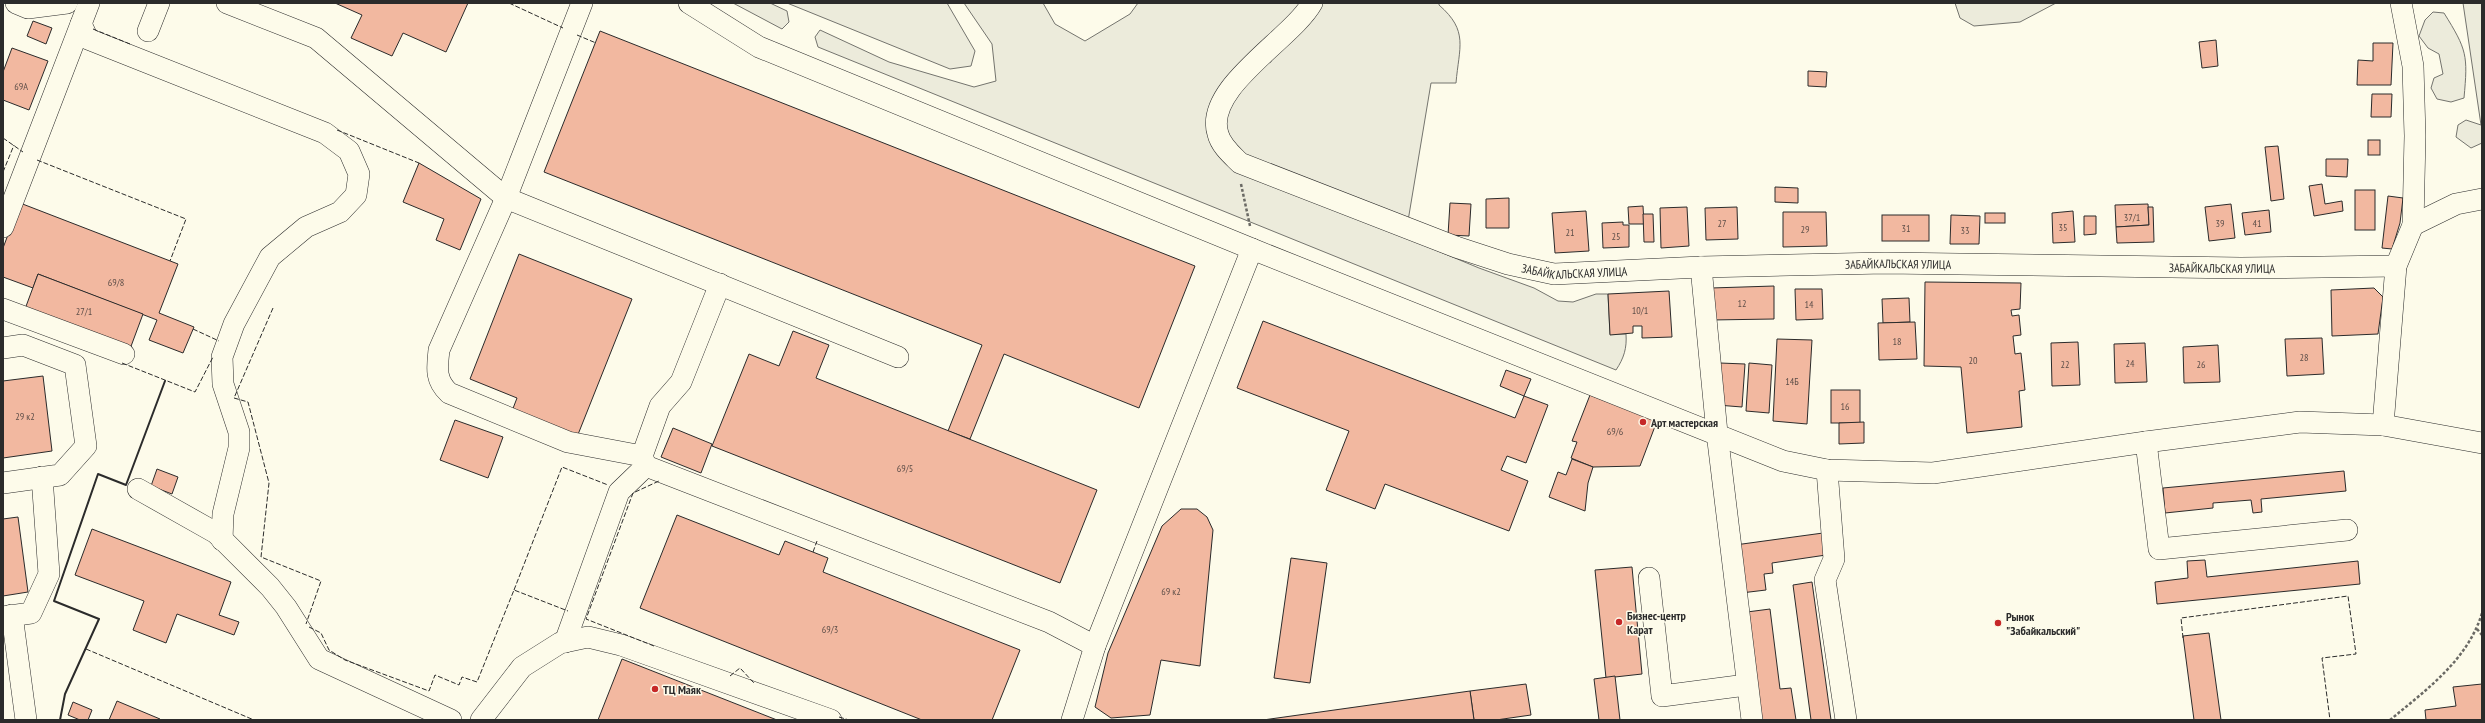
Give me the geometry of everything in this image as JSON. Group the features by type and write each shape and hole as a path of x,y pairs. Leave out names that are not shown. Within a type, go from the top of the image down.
{"street":[{"path":"16,3 28,8 67,3"},
{"path":"3,227 89,3"},
{"path":"148,31 159,3"},
{"path":"227,3 316,38 506,198 898,357"},
{"path":"582,3 506,198 439,350 436,372 440,385 449,393 568,442 644,461 1049,622 1095,646"},
{"path":"690,3 759,47 1252,249 1783,460 1827,470 1934,473 2146,442 2300,422 2382,425 2482,443"},
{"path":"1240,163 1225,146 1218,134 1216,116 1223,97 1264,53 1305,16 1312,3"},
{"path":"2382,425 2396,266 2413,226 2415,136 2412,66 2401,3"},
{"path":"81,24 88,39 325,133 349,151 359,174 356,194 340,212 306,227 270,257 234,324 222,357 223,384 239,432 239,448 223,514 222,540"},
{"name":"ЗАБАЙКАЛЬСКАЯ УЛИЦА","path":"1240,163 1407,228 1508,264 1554,274 1885,263 2233,268 2396,266"},
{"path":"2413,226 2456,204 2482,199"},
{"path":"1072,720 1095,646 1252,249"},
{"path":"1701,268 1746,685 1752,720"},
{"path":"566,642 619,492 644,461 660,406 681,382 720,284"},
{"path":"3,309 124,354"},
{"path":"3,348 23,345 75,365 86,446 60,475 3,483"},
{"path":"2146,442 2159,549 2347,530"},
{"path":"1827,470 1834,559 1825,580 1846,720"},
{"path":"26,720 8,616 31,613 49,574 42,477"},
{"path":"138,490 216,533 270,586 319,659 452,720"},
{"path":"1649,578 1662,696 1746,685"},
{"path":"481,720 522,667 560,643 588,637 621,645 831,720"}],"path":[{"path":"1240,163 1240,182 1248,212 1252,249"},
{"path":"2390,720 2457,661 2477,629 2482,612"},
{"path":"2477,629 2482,635"}],"shaded area":[{"path":"733,3 770,3 787,11 789,22 782,29"},
{"path":"787,3 947,3 975,51 971,66 950,69"},
{"path":"964,3 1043,3 1055,24 1085,41 1130,14 1138,3 1303,3 1209,108 1208,129 1209,137 1212,143 1238,168 1479,268 1534,288 1558,301 1573,302 1596,294 1608,294 1610,334 1626,334 1626,344 1619,366 1616,370 818,47 815,37 820,30 889,62 974,87 996,81 992,44"},
{"path":"1317,3 1439,3 1439,5 1455,23 1460,40 1456,83 1431,83 1408,221 1234,150 1221,111 1260,67 1271,62 1271,56"},
{"path":"1955,3 2056,3 2020,22 1974,26 1960,18"},
{"path":"2463,3 2482,3 2482,143 2471,148 2456,137 2458,125 2466,120 2481,125"},
{"path":"2433,12 2444,13 2457,36 2464,53 2466,72 2464,98 2451,102 2437,99 2431,88 2434,78 2443,74 2439,54 2428,48 2419,36 2425,20"}],"building":[{"path":"335,3 468,3 446,52 403,33 392,56 351,38 362,15"},
{"path":"33,21 52,28 46,44 27,36"},
{"path":"600,31 1195,266 1139,408 1004,354 970,439 948,431 982,345 544,172"},
{"path":"2216,40 2218,66 2202,68 2199,42"},
{"path":"2373,43 2393,43 2391,85 2357,85 2358,60 2373,61"},
{"path":"12,48 48,61 29,110 3,100 3,72"},
{"path":"1808,71 1827,72 1826,87 1808,86"},
{"path":"2372,94 2392,94 2391,117 2371,117"},
{"path":"2368,140 2380,140 2380,155 2368,155"},
{"path":"2278,146 2284,199 2271,201 2265,147"},
{"path":"2326,159 2348,159 2347,177 2326,176"},
{"path":"419,163 481,199 460,250 436,240 444,219 403,202"},
{"path":"2322,184 2325,204 2342,201 2343,211 2314,216 2309,186"},
{"path":"1775,187 1798,188 1798,203 1775,202"},
{"path":"2355,190 2375,190 2375,230 2355,230"},
{"path":"2388,196 2403,198 2400,223 2392,249 2382,248"},
{"path":"1509,198 1509,228 1486,228 1486,199"},
{"path":"20,203 178,264 159,313 194,327 183,353 149,340 157,320 38,274 33,288 3,277 3,248"},
{"path":"1450,203 1471,204 1469,236 1448,235"},
{"path":"2148,204 2149,225 2116,227 2115,205"},
{"path":"2231,204 2235,238 2209,241 2205,207"},
{"path":"1643,206 1644,224 1629,224 1628,207"},
{"path":"1687,207 1689,246 1661,248 1660,208"},
{"path":"1737,207 1738,239 1706,240 1705,208"},
{"path":"2148,207 2153,207 2154,242 2117,243 2116,227 2149,225"},
{"path":"2269,210 2271,232 2245,235 2242,213"},
{"path":"1586,211 1589,251 1555,253 1552,213"},
{"path":"2073,211 2075,242 2053,243 2052,213"},
{"path":"1783,212 1826,212 1827,246 1783,247"},
{"path":"1985,213 2005,213 2005,223 1985,223"},
{"path":"1643,214 1653,214 1654,242 1644,242"},
{"path":"1882,215 1929,215 1929,241 1882,241"},
{"path":"1951,215 1980,216 1979,244 1950,244"},
{"path":"2084,216 2096,216 2096,234 2084,235"},
{"path":"1623,222 1623,225 1629,225 1629,247 1603,248 1602,223"},
{"path":"519,254 632,299 577,437 512,411 517,398 470,379"},
{"path":"38,274 143,314 130,349 25,309"},
{"path":"1925,282 2021,283 2020,309 2011,310 2012,316 2019,315 2021,335 2013,336 2015,354 2021,353 2025,390 2019,391 2022,427 1967,433 1961,367 1924,366"},
{"path":"1774,286 1774,319 1711,320 1711,288"},
{"path":"2374,288 2383,297 2378,334 2332,336 2331,290"},
{"path":"1795,289 1822,289 1823,319 1796,320"},
{"path":"1669,291 1672,337 1642,338 1642,326 1633,326 1633,333 1610,335 1608,294"},
{"path":"1909,298 1910,322 1883,323 1882,299"},
{"path":"1263,321 1515,418 1524,396 1548,405 1526,463 1507,456 1501,470 1528,481 1509,531 1385,484 1375,509 1326,490 1349,431 1237,388"},
{"path":"1915,322 1917,359 1879,360 1878,323"},
{"path":"793,331 829,345 816,378 1097,490 1060,583 712,446 749,354 779,366"},
{"path":"2322,338 2324,374 2287,376 2285,339"},
{"path":"1777,339 1812,340 1807,424 1773,421"},
{"path":"2078,342 2080,385 2052,386 2051,343"},
{"path":"2145,343 2147,382 2115,383 2114,344"},
{"path":"2218,345 2220,382 2184,383 2183,347"},
{"path":"1720,363 1745,364 1742,407 1717,405"},
{"path":"1749,363 1772,365 1769,413 1746,411"},
{"path":"1506,370 1531,379 1524,396 1500,386"},
{"path":"43,376 52,451 3,458 3,381"},
{"path":"1831,390 1860,390 1860,423 1831,423"},
{"path":"1590,395 1657,421 1640,466 1593,467 1571,458 1577,442 1572,441"},
{"path":"455,420 503,437 488,478 440,460"},
{"path":"1864,422 1864,443 1839,444 1839,423"},
{"path":"673,428 712,444 701,473 661,457"},
{"path":"1572,459 1593,467 1588,483 1585,511 1549,497 1558,472 1566,475"},
{"path":"157,469 178,477 172,494 151,486"},
{"path":"2344,471 2346,491 2261,499 2262,512 2253,513 2251,500 2213,503 2213,508 2165,513 2163,488"},
{"path":"1181,509 1197,509 1207,517 1213,530 1200,666 1161,660 1150,715 1111,718 1095,707 1108,653 1162,526"},
{"path":"677,515 779,555 785,541 828,558 823,572 1020,650 992,720 922,720 640,608"},
{"path":"18,517 28,592 3,596 3,519"},
{"path":"92,529 231,582 219,615 239,622 234,635 177,614 166,643 133,630 144,601 75,575"},
{"path":"1823,533 1826,555 1772,563 1773,573 1764,574 1766,590 1741,593 1735,545"},
{"path":"1291,558 1327,563 1310,683 1274,678"},
{"path":"2205,560 2207,577 2358,561 2360,584 2157,604 2155,582 2188,578 2187,561"},
{"name":"Бизнес-центр Карат","path":"1632,567 1642,674 1606,678 1595,570"},
{"path":"1812,582 1831,720 1811,720 1793,585"},
{"path":"1770,609 1780,689 1791,688 1796,720 1761,720 1747,612"},
{"path":"2209,633 2221,720 2194,720 2183,636"},
{"name":"ТЦ Маяк","path":"622,659 777,720 598,720"},
{"path":"1615,676 1620,720 1599,720 1594,679"},
{"path":"1526,684 1531,715 1496,720 1474,720 1470,691"},
{"path":"2482,684 2482,720 2426,720 2425,710 2456,706 2453,687"},
{"path":"1470,691 1474,720 1263,720"},
{"path":"117,701 160,719 160,720 109,720"},
{"path":"73,702 92,710 88,720 80,720 68,715"}],"fence":[{"path":"509,3 563,28"},
{"path":"93,29 130,44"},
{"path":"577,35 596,43"},
{"path":"337,130 419,163"},
{"path":"3,138 23,152"},
{"path":"3,172 14,145"},
{"path":"37,160 186,219 170,261"},
{"path":"273,308 234,398 248,402 269,483 261,557 321,581 306,624"},
{"path":"193,329 219,341"},
{"path":"122,363 195,392 213,357"},
{"path":"514,590 562,467 608,485"},
{"path":"654,646 586,619 633,493 659,481"},
{"path":"813,552 817,541"},
{"path":"309,627 321,633 329,650 345,660 429,691 435,675 459,685 462,677 477,682 514,590 568,611"},
{"path":"2183,638 2181,618 2348,596 2356,654 2322,658 2330,720"},
{"path":"86,649 254,720"},
{"path":"730,676 740,668 754,683"},
{"path":"839,717 849,720"}],"wall":[{"path":"60,720 65,694 99,619 54,601 98,474 126,485 165,381"}],"place":[{"name":"Арт мастерская","path":"1643,422"},
{"name":"Бизнес-центр Карат","path":"1619,622"},
{"name":"Рынок \"Забайкальский\"","path":"1998,623"},
{"name":"ТЦ Маяк","path":"655,689"}]}
